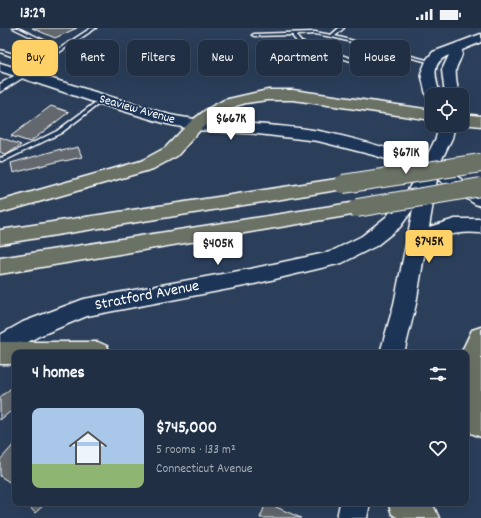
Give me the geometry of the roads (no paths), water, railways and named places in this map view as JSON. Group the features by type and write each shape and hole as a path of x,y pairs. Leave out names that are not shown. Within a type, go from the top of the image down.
{"highway":[{"path":"0,207 147,165 171,152 196,125 213,112 230,103 253,97 276,95 301,96 425,114"},
{"path":"469,120 481,121"},
{"path":"0,237 481,163"},
{"path":"0,266 481,188"},
{"path":"481,337 474,351 470,380 472,397 481,424"},
{"path":"0,353 12,353"},
{"path":"407,506 423,518"}],"main road":[{"path":"431,88 428,73 432,62 438,55 479,39"},
{"path":"451,88 448,76 452,61 456,56 455,49"},
{"name":"Seaview Avenue","path":"0,67 12,72"},
{"name":"Seaview Avenue","path":"24,76 167,119 196,125 258,129 318,136 379,151 430,167 481,200"},
{"name":"Stratford Avenue","path":"0,346 31,329 84,308 250,277 335,258 369,241 393,222 412,198 430,167 445,132"},
{"path":"393,350 405,304 430,167"},
{"path":"417,240 435,231 451,226 481,226"},
{"path":"352,518 354,506"}],"street":[{"path":"0,88 19,76"}],"lane":[{"path":"15,28 41,40"},
{"path":"58,52 94,28"},
{"path":"332,36 342,28"},
{"path":"254,35 315,33 432,62"},
{"path":"295,34 295,37 300,43 350,60"},
{"path":"0,51 12,55"},
{"path":"0,159 2,160 59,132 102,100"}]}
